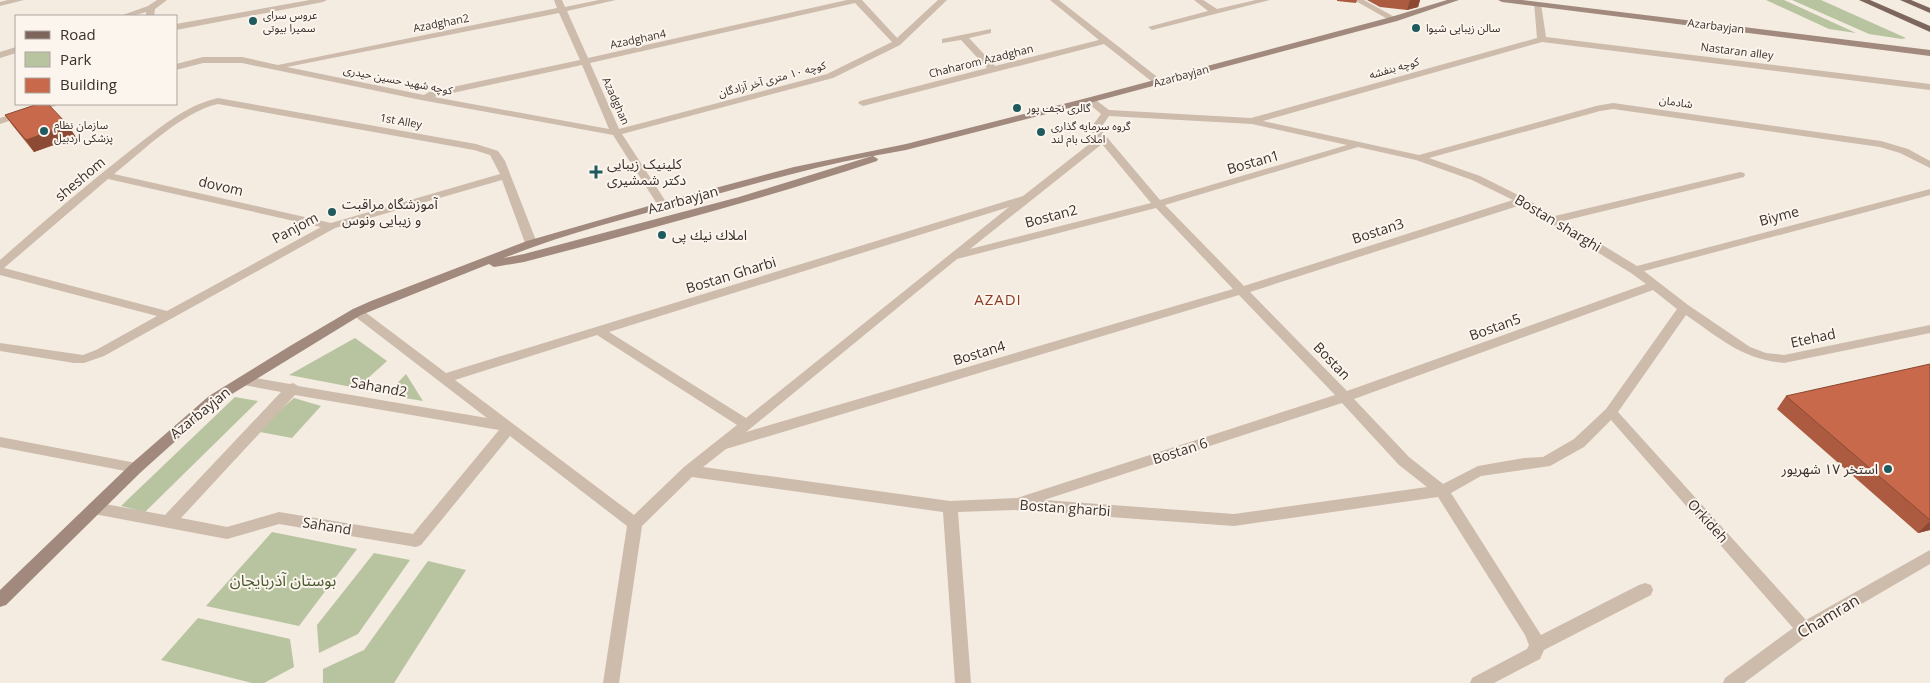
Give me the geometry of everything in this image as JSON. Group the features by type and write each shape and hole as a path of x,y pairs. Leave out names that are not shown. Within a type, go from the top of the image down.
{"main road":[{"path":"1863,0 1930,28"},
{"path":"1904,0 1930,11"}],"street":[{"path":"0,4 20,0"},
{"path":"130,15 150,12 163,0"},
{"path":"178,27 323,0"},
{"name":"Azadghan","path":"558,0 616,133 663,205"},
{"name":"Azadghan2","path":"275,67 612,0"},
{"path":"858,0 897,43"},
{"name":"Azadghan4","path":"421,97 858,0"},
{"name":"کوچه ۱۰ متری آخر آزادگان","path":"616,133 830,76 897,43 943,0"},
{"path":"1054,0 1158,82"},
{"path":"1198,0 1215,12"},
{"path":"1152,26 1266,0"},
{"path":"1358,0 1394,19"},
{"name":"Azarbayjan","path":"0,600 136,468 214,399 356,312 465,268 531,244 663,205 794,170 906,147 1090,100 1394,19 1456,0"},
{"name":"Azarbayjan","path":"1502,0 1930,52"},
{"path":"1536,4 1542,39"},
{"path":"945,41 988,31"},
{"path":"963,37 993,69"},
{"name":"Nastaran alley","path":"1542,39 1930,87"},
{"name":"کوچه بنفشه","path":"1252,121 1542,39"},
{"name":"Chaharom Azadghan","path":"863,103 1105,41"},
{"path":"0,55 15,50"},
{"name":"کوچه شهید حسین حیدری","path":"178,66 204,60 242,60 421,97 616,133"},
{"path":"1090,100 1106,113 1095,129 1103,138"},
{"name":"1st Alley","path":"207,102 227,101 476,147 494,153 500,161 531,244"},
{"name":"sheshom","path":"0,266 105,175 182,116 207,102"},
{"path":"0,121 53,105"},
{"name":"شادمان","path":"1419,158 1599,108 1613,106 1881,144 1904,151 1930,165"},
{"name":"Bostan sharghi","path":"1106,113 1252,121 1356,146 1419,158 1476,178 1522,201 1635,270 1684,308"},
{"name":"Bostan Gharbi","path":"635,524 689,472 1025,199 1103,138"},
{"name":"Bostan","path":"1103,138 1158,204 1243,290 1404,461 1442,491 1532,632 1537,645"},
{"name":"Bostan1","path":"1158,204 1356,146"},
{"name":"Azarbayjan","path":"465,268 524,258 726,204 839,171 906,147"},
{"name":"dovom","path":"105,175 331,226"},
{"path":"1554,220 1740,175"},
{"name":"Panjom","path":"0,348 84,359 100,353 331,226 506,176"},
{"name":"Biyme","path":"1635,270 1930,192"},
{"name":"Bostan Gharbi","path":"445,378 1025,199"},
{"name":"Bostan3","path":"1243,290 1522,201"},
{"name":"Bostan2","path":"952,258 1158,204"},
{"path":"0,271 167,315"},
{"name":"Bostan5","path":"1345,397 1656,285"},
{"name":"Bostan4","path":"724,444 1243,290"},
{"path":"1442,491 1478,471 1524,463 1545,462 1579,443 1611,412 1684,308"},
{"name":"Etehad","path":"1684,308 1746,350 1764,357 1784,360 1930,330"},
{"path":"356,312 635,524 612,683"},
{"path":"600,331 747,425"},
{"name":"Sahand2","path":"242,381 293,388 509,427"},
{"path":"168,522 293,388"},
{"name":"Bostan 6","path":"1014,504 1345,397"},
{"name":"Orkideh","path":"1611,412 1804,629"},
{"name":"Sahand","path":"94,508 227,533 279,518 416,540 509,427"},
{"path":"0,442 136,468"},
{"name":"Bostan gharbi","path":"689,472 950,507 1014,504 1234,520 1442,491"},
{"path":"950,507 963,683"},
{"name":"Chamran","path":"1731,683 1804,629 1930,556"},
{"path":"1478,683 1534,654 1537,645 1644,590"}],"green space":[{"path":"1766,0 1784,0 1856,33 1829,29"},
{"path":"1792,0 1821,0 1906,38 1869,34"},
{"path":"355,338 387,361 357,388 289,375"},
{"path":"406,374 423,401 386,395"},
{"path":"235,397 258,401 145,512 121,506"},
{"path":"294,398 321,406 292,438 260,432 278,412"},
{"name":"بوستان آذربایجان","path":"272,532 357,549 299,626 206,606"},
{"name":"بوستان آذربایجان","path":"374,553 410,560 358,634 319,653 317,625"},
{"path":"428,561 466,570 394,683 323,683 323,669 364,650"},
{"name":"بوستان آذربایجان","path":"198,618 290,639 294,667 264,683 252,683 161,660"}],"building":[{"path":"35,105 49,105 68,125 26,140 5,115"},
{"name":"استخر ١٧ شهریور","path":"1930,364 1930,520 1786,396"}],"place":[{"name":"عروس سرای سمیرا بیوتی","path":"253,21"},
{"name":"سالن زیبایی شیوا","path":"1416,28"},
{"name":"گالری نجف پور","path":"1017,108"},
{"name":"سازمان نظام پزشکی اردبیل","path":"44,131"},
{"name":"گروه سرمایه گذاری املاک بام لند","path":"1041,132"},
{"name":"کلینیک زیبایی دکتر شمشیری","path":"596,172"},
{"name":"آموزشگاه مراقبت و زیبایی ونوس","path":"332,212"},
{"name":"املاك نيك پى","path":"662,235"},
{"name":"استخر ١٧ شهریور","path":"1888,469"}],"district":[{"name":"AZADI","path":"998,300"}]}
